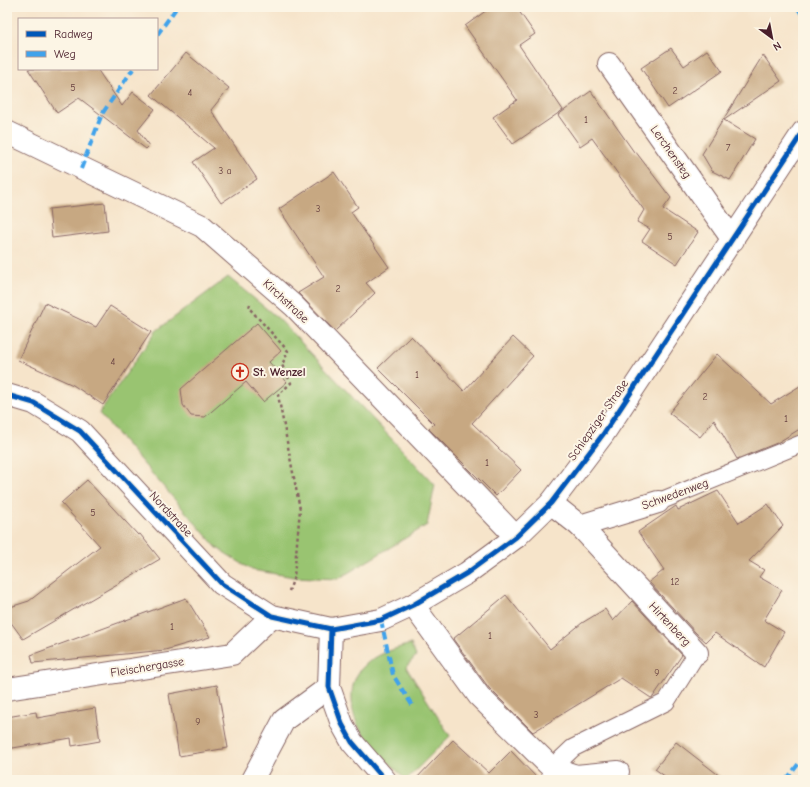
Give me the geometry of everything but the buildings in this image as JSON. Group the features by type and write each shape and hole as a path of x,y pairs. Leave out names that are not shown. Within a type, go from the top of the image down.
{"street":[{"name":"Lerchensteg","path":"609,64 733,240"},
{"name":"Kirchstraße","path":"7,132 202,226 294,306 516,536"},
{"name":"Schiepziger Straße","path":"331,629 381,620 413,605 466,573 516,536 551,503 604,433 803,132"},
{"name":"Nordstraße","path":"7,395 34,403 80,431 222,584 272,616 331,629"},
{"name":"Schwedenweg","path":"580,526 658,502"},
{"path":"551,503 580,526"},
{"name":"Hirtenberg","path":"580,526 697,653"},
{"path":"413,605 479,696 552,768 576,776 618,772"},
{"name":"Fleischergasse","path":"7,688 232,654 272,616"},
{"path":"331,629 329,687 342,724 352,742 386,780"},
{"path":"252,780 284,720 329,687"}],"lane":[{"name":"Schwedenweg","path":"658,502 803,443"},
{"name":"Hirtenberg","path":"552,768 573,748 666,702 697,653"}],"path":[{"path":"265,281 251,296 249,308 288,351 282,365 292,383 278,395 300,509 294,577 291,588"}],"green space":[{"path":"228,277 279,319 435,485 427,525 338,579 294,577 252,570 217,548 99,413 156,331"},
{"path":"411,644 416,656 406,667 450,736 406,780 373,747 359,728 353,710 352,688 361,669 369,662 389,651"}],"marked path":[{"path":"158,34 177,7"},
{"path":"797,7 803,16"},
{"path":"81,169 102,114 132,70"},
{"path":"381,620 393,675 412,705"},
{"path":"786,780 803,758"}],"cycle path":[{"path":"7,395 34,403 80,431 222,584 272,616 331,629 381,620 413,605 467,573 516,537 551,503 604,433 803,132"},
{"path":"331,629 329,687 342,724 352,742 385,780"}],"place":[{"name":"St. Wenzel","path":"240,372"}]}
